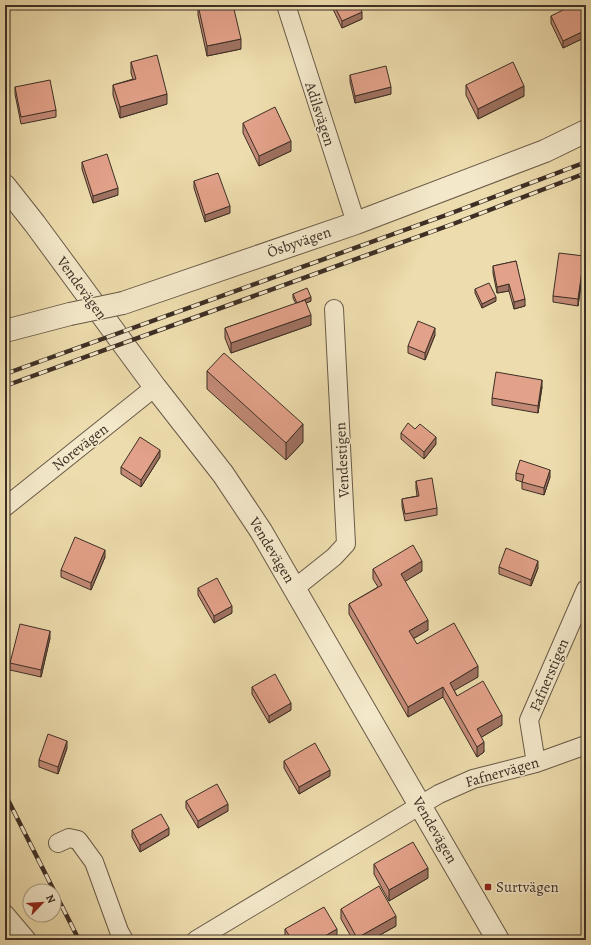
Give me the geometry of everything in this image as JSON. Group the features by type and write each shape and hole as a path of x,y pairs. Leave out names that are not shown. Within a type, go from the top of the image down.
{"street":[{"name":"Adilsvägen","path":"286,5 356,223"},
{"name":"Ösbyvägen","path":"5,331 70,314 123,303 356,223 545,151 586,130"},
{"name":"Vendevägen","path":"5,186 26,212 155,387 223,474 261,531 498,940"},
{"name":"Vendestigen","path":"295,588 334,557 346,544 334,309"},
{"name":"Norevägen","path":"5,507 155,387"},
{"name":"Fafnerstigen","path":"536,763 529,720 586,589"},
{"name":"Fafnervägen","path":"421,805 439,794 473,779 536,763 586,745"},
{"path":"196,940 421,805"},
{"path":"58,843 68,838 78,840 94,862 119,931 124,940"},
{"path":"5,914 27,940"}],"building":[{"path":"198,5 233,5 241,39 207,46"},
{"path":"334,5 359,5 362,12 342,21"},
{"path":"573,5 586,5 586,30 563,41 551,16"},
{"path":"157,55 167,94 120,107 113,85 136,79 131,62"},
{"path":"513,62 524,86 478,109 466,85"},
{"path":"386,66 391,87 355,96 350,75"},
{"path":"50,80 56,110 21,117 15,87"},
{"path":"275,107 291,141 259,156 243,123"},
{"path":"107,154 118,188 93,196 82,162"},
{"path":"218,173 230,206 205,215 194,181"},
{"path":"559,253 584,256 578,299 553,296"},
{"path":"516,261 525,299 514,302 509,284 497,287 493,266"},
{"path":"489,283 496,297 482,304 475,289"},
{"path":"307,288 311,297 297,303 293,294"},
{"path":"305,300 311,315 231,343 225,328"},
{"path":"418,321 435,328 425,353 408,346"},
{"path":"224,353 303,424 286,443 207,371"},
{"path":"496,372 542,380 538,406 492,398"},
{"path":"408,423 415,429 420,424 436,437 424,452 401,433"},
{"path":"140,437 160,450 141,480 121,467"},
{"path":"520,460 550,470 544,488 522,482 524,475 516,473"},
{"path":"432,478 437,508 405,514 402,499 419,496 416,481"},
{"path":"75,537 105,550 91,583 61,570"},
{"path":"413,545 422,561 401,574 428,620 409,631 417,644 454,623 478,666 450,683 457,696 483,681 502,715 477,729 484,742 477,747 443,687 408,707 349,604 382,585 373,569"},
{"path":"506,548 538,561 531,580 499,567"},
{"path":"217,578 232,606 214,616 198,588"},
{"path":"20,624 50,631 41,670 10,663"},
{"path":"275,674 291,703 269,716 252,687"},
{"path":"48,734 67,741 58,767 39,760"},
{"path":"315,743 330,770 299,787 284,761"},
{"path":"217,784 228,804 198,821 186,801"},
{"path":"161,814 169,828 140,845 132,830"},
{"path":"413,842 428,868 389,890 374,864"},
{"path":"379,886 396,916 357,938 341,909"},
{"path":"324,907 337,929 318,940 292,940 285,929"}],"railway":[{"path":"5,374 449,214 586,162"},
{"path":"5,386 453,224 586,173"},
{"path":"5,794 79,940"}],"place":[{"name":"Surtvägen","path":"488,887"}]}
